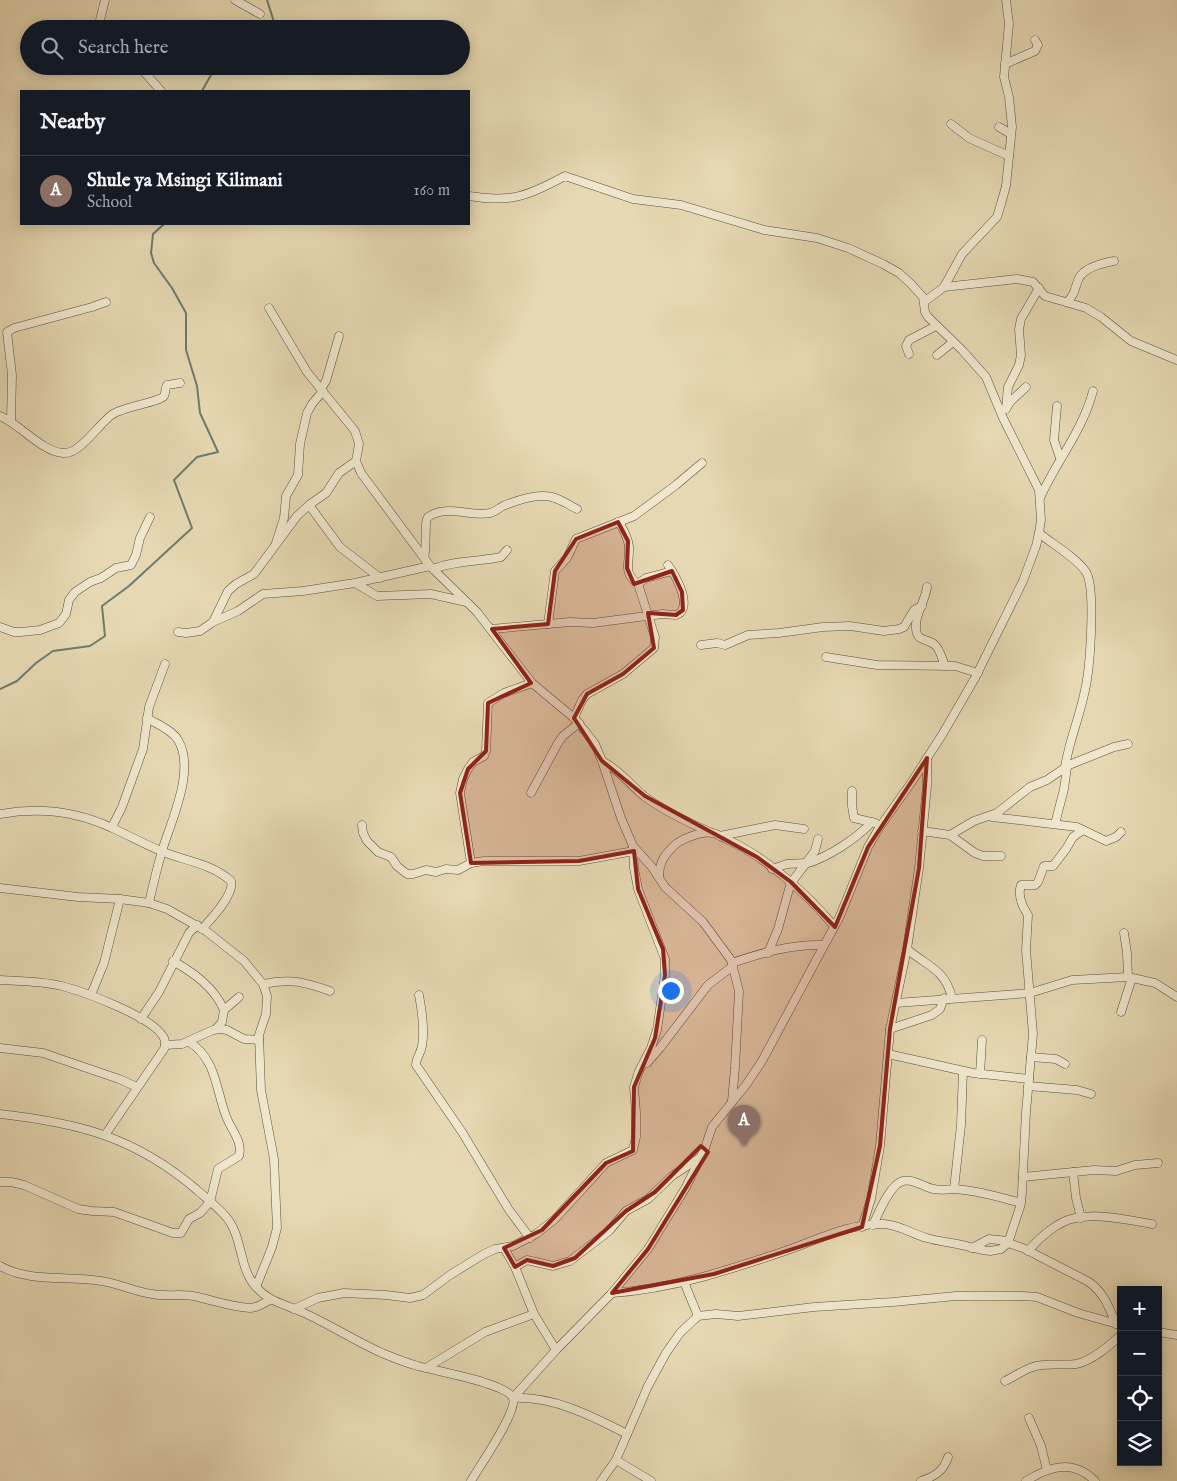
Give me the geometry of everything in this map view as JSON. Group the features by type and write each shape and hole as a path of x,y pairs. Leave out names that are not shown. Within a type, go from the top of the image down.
{"street":[{"path":"100,20 105,0"},
{"path":"235,0 260,14"},
{"path":"924,302 944,287 962,254 997,217 1006,186 1011,134 1009,97 1004,77 1009,24 1006,0"},
{"path":"1005,64 1035,51 1038,45 1035,40"},
{"path":"147,75 160,90"},
{"path":"951,124 969,138 1009,156"},
{"path":"999,127 1011,134"},
{"path":"470,196 521,197 565,176 633,199 681,205 756,228 817,238 848,248 899,273 919,292 924,302 925,312 936,326 986,377 1003,418 1038,490 1041,520 1036,546 1023,581 978,673 927,758 881,824 868,847 840,916 762,1061 746,1085 712,1127 686,1187 656,1236 612,1292 513,1398 513,1406 508,1419 471,1481"},
{"path":"1067,302 1075,293 1082,274 1092,268 1114,261"},
{"path":"944,287 1017,279 1034,282 1045,296 1086,308 1101,317 1131,341 1177,360"},
{"path":"1003,418 1008,386 1019,365 1021,355 1021,319 1039,288"},
{"path":"11,420 12,375 7,332 14,328 106,302"},
{"path":"269,308 300,361 357,435 359,444 356,461 360,473 432,568 492,629 532,683 576,721 595,744 633,848 638,889 665,959 665,975 657,1030 633,1090 636,1112 636,1137 633,1150 606,1163 555,1219 530,1238 513,1246 496,1249 479,1257 416,1298 344,1293 318,1298 294,1309"},
{"path":"909,354 906,346 909,340 936,326"},
{"path":"275,546 284,518 286,496 298,475 300,444 307,413 326,381 339,336"},
{"path":"937,355 953,342"},
{"path":"0,416 11,420 49,448 57,452 69,453 78,448 114,413 131,406 160,399 165,394 167,385 180,383"},
{"path":"1006,408 1026,387"},
{"path":"1040,498 1060,458 1082,423 1093,391"},
{"path":"1057,406 1054,440 1060,458"},
{"path":"213,622 228,591 254,574 297,516 308,505 326,493 339,473 356,461"},
{"path":"548,624 555,572 567,558 576,539 634,516 702,463"},
{"path":"424,558 427,547 426,521 428,517 434,514 444,512 490,513 533,497 542,496 550,496 577,509"},
{"path":"308,505 340,548 380,578"},
{"path":"0,627 14,632 21,632 40,630 59,623 66,614 68,600 75,592 116,568 131,565 136,555 140,538 150,517"},
{"path":"531,793 558,743 576,721 582,700 587,694 623,674 654,648 655,637 649,615 642,600 638,584 633,580 627,568 629,546 623,529 618,522"},
{"path":"1038,533 1076,561 1090,580 1091,623 1086,688 1066,767 1064,789 1055,824"},
{"path":"178,632 200,630 238,611 263,594 303,591 355,583 457,562 474,562 501,557 506,550"},
{"path":"492,629 548,624 592,623 649,615 676,615 683,610 682,592 679,582 670,568 646,578 638,584"},
{"path":"355,583 376,596 431,594 467,602"},
{"path":"927,587 925,598 916,620 917,634 923,640 937,646 945,666"},
{"path":"701,645 717,643 725,645 748,635 799,632 817,627 850,626 884,631 899,630 904,627 914,610 922,606"},
{"path":"826,658 877,666 955,666 978,673"},
{"path":"112,828 122,807 143,749 147,732 149,707 166,664"},
{"path":"471,863 460,793 468,768 473,762 484,756 486,750 488,703 504,693 532,683"},
{"path":"147,718 177,738 181,745 183,757 183,787 162,852 149,902"},
{"path":"950,836 974,821 990,817 1004,809 1030,787 1047,780 1066,767 1114,747 1128,744"},
{"path":"862,1226 871,1199 880,1146 890,1030 908,949 927,786 927,758"},
{"path":"602,761 620,772 633,786 651,800 684,820 732,842 772,869 791,883 834,926"},
{"path":"852,792 854,818 881,824"},
{"path":"0,814 43,810 88,818 162,852 216,870 230,881 232,885 227,897 200,927 189,933 183,948 173,961 159,992 141,1020"},
{"path":"990,817 1077,827 1106,841 1116,837 1121,832"},
{"path":"772,869 787,864 805,863 830,854 872,822"},
{"path":"362,825 367,841 378,852 391,857 397,866 407,874 426,870 436,872 446,869 455,870 471,863 484,862 580,862 633,848"},
{"path":"720,836 770,826 804,828"},
{"path":"612,1292 684,1282 787,1251 840,1231 862,1226 883,1224 902,1227 925,1238 995,1252 1008,1242 1021,1203 1033,1034 1026,950 1028,915 1022,907 1020,888 1024,885 1035,885 1044,866 1053,866 1066,849 1072,837 1083,830"},
{"path":"922,831 950,836 975,854 991,857 1001,856"},
{"path":"659,879 659,869 663,858 681,840 690,836 712,833"},
{"path":"768,952 778,929 791,883 815,851 818,839"},
{"path":"633,848 652,867 659,879 672,894 703,922 721,944 733,965 739,991 732,1101"},
{"path":"0,888 78,897 149,902 167,909 200,927 244,960 263,984 267,996 266,1011 260,1029 262,1095 274,1159 277,1221 272,1247 256,1287"},
{"path":"91,995 104,963 120,899"},
{"path":"1121,1012 1130,977 1124,933"},
{"path":"639,1071 660,1048 708,985 733,965 768,952 799,945 823,945"},
{"path":"890,1030 932,1015 940,1009 948,998 946,980 939,972 908,949"},
{"path":"165,1045 178,1045 189,1042 216,1029 222,1022 224,1010 221,1002 204,982 173,961"},
{"path":"896,1003 1030,993 1072,980 1130,977 1156,983 1177,997"},
{"path":"0,980 51,984 91,995 141,1020 162,1034 165,1039 165,1045 161,1054 105,1135"},
{"path":"263,984 276,981 297,981 330,991"},
{"path":"419,995 423,1029 422,1047 416,1062 418,1067 530,1238"},
{"path":"224,1010 239,997"},
{"path":"216,1029 227,1030 244,1039 260,1040"},
{"path":"980,1074 982,1040"},
{"path":"0,1182 24,1185 78,1209 114,1212 178,1234 182,1232 189,1219 200,1213 210,1202 218,1169 239,1156 241,1148 226,1117 213,1072 202,1052 189,1042"},
{"path":"0,1048 43,1053 137,1087"},
{"path":"888,1054 963,1071 1091,1094"},
{"path":"1031,1057 1056,1059 1066,1064"},
{"path":"954,1190 961,1125 963,1071"},
{"path":"0,1114 62,1123 105,1135 130,1145 176,1172 227,1218 250,1276 256,1287 270,1300 294,1309 395,1359 490,1384 504,1389 513,1398 532,1398 549,1401 627,1434"},
{"path":"515,1267 527,1260 548,1265 558,1265 570,1261 608,1231 626,1211 648,1199 672,1176 701,1156"},
{"path":"1023,1177 1094,1170 1116,1171 1135,1165 1158,1163"},
{"path":"1073,1172 1081,1218"},
{"path":"873,1225 887,1196 898,1183 903,1181 911,1181 931,1188 979,1192 1021,1203"},
{"path":"1028,1251 1038,1240 1056,1227 1074,1218 1104,1217 1152,1224"},
{"path":"972,1248 990,1239 1008,1242 1089,1282 1097,1288 1117,1323"},
{"path":"504,1248 515,1267 534,1314 556,1350"},
{"path":"0,1266 32,1275 92,1279 152,1294 192,1296 244,1307 256,1307 270,1300"},
{"path":"684,1282 698,1316"},
{"path":"601,1481 616,1460 654,1374 666,1353 680,1333 698,1316 716,1314 753,1315 814,1307 956,1296 1023,1296 1043,1298 1117,1325"},
{"path":"426,1368 485,1332 534,1314"},
{"path":"1162,1333 1177,1335"},
{"path":"1005,1381 1033,1367 1077,1364 1088,1359 1117,1339"},
{"path":"1029,1418 1041,1446 1047,1470"},
{"path":"921,1481 933,1477 942,1471 948,1457"},
{"path":"616,1460 651,1481"},
{"path":"1026,1481 1047,1470 1061,1466 1085,1472 1095,1481"}],"highlighted area":[{"path":"618,522 628,541 627,568 634,584 672,571 682,592 683,610 676,615 648,613 654,648 623,674 587,694 574,718 602,761 645,796 757,857 791,882 835,927 868,847 927,758 919,868 890,1029 880,1146 862,1227 714,1274 612,1293 648,1249 708,1152 701,1146 655,1192 626,1211 575,1258 553,1266 527,1260 515,1267 504,1248 542,1230 606,1163 633,1151 634,1087 655,1038 665,975 663,949 638,889 634,851 579,861 471,863 460,793 468,769 486,751 488,703 531,683 492,629 548,624 555,571 576,539"}],"waterway":[{"path":"267,0 273,20"},
{"path":"203,90 211,75"},
{"path":"0,689 17,681 36,663 53,651 90,646 105,636 102,606 129,586 192,528 174,480 197,457 218,452 200,413 197,386 186,350 186,313 172,288 154,263 151,253 153,234 163,225"}],"place":[{"name":"Shule ya Msingi Kilimani","path":"744,1146"}]}
